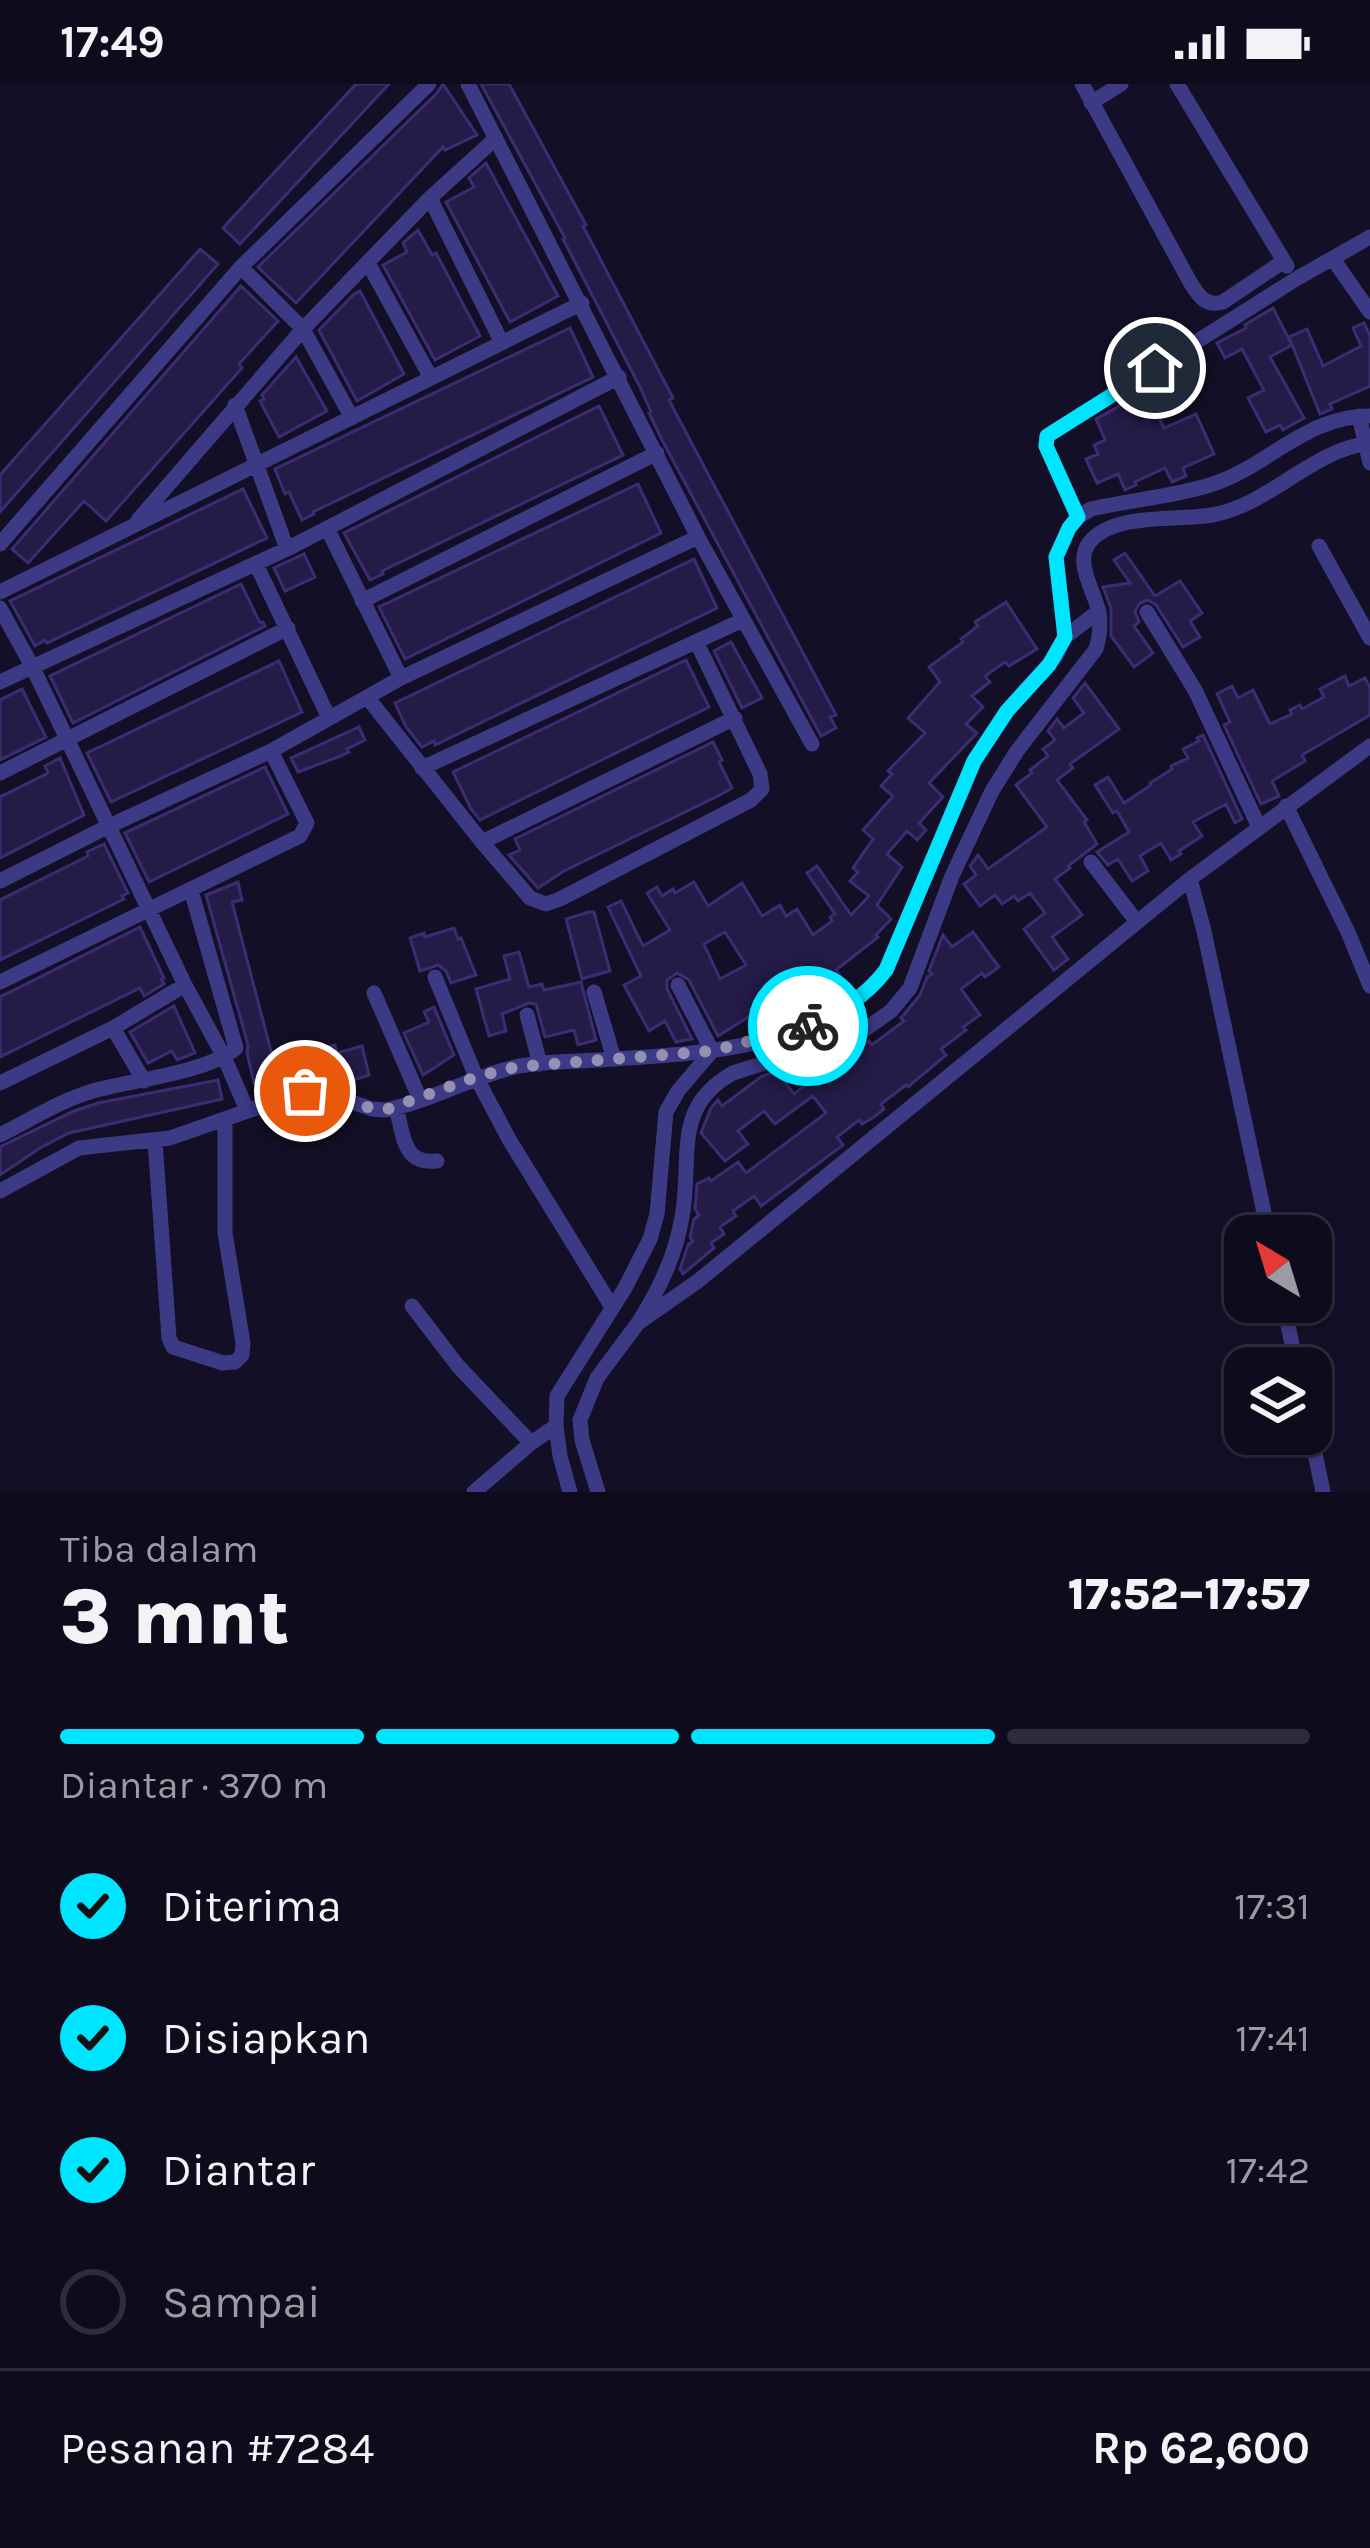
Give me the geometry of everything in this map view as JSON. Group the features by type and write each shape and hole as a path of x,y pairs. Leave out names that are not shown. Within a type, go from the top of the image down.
{"street":[{"path":"0,544 241,267 429,84"},
{"path":"468,84 698,537 812,744"},
{"path":"1082,84 1206,303 1222,302 1284,261"},
{"path":"1090,103 1121,84"},
{"path":"1178,84 1296,279"},
{"path":"134,525 303,328 496,138"},
{"path":"430,198 502,343"},
{"path":"1078,517 1046,446 1047,436 1370,237"},
{"path":"1334,259 1370,312"},
{"path":"368,263 431,378"},
{"path":"241,267 303,328 352,418"},
{"path":"0,592 582,303"},
{"path":"0,682 287,549 619,377"},
{"path":"235,406 287,549"},
{"path":"1070,633 1056,557 1078,517 1091,509 1234,476 1313,428 1365,430"},
{"path":"1365,430 1370,463"},
{"path":"898,980 992,791 1027,734 1096,649 1100,634 1084,565 1093,538 1132,522 1215,515 1270,491 1365,430"},
{"path":"362,601 657,453"},
{"path":"326,528 401,678"},
{"path":"0,881 272,751 401,678 698,537"},
{"path":"1319,546 1370,638"},
{"path":"256,563 328,718"},
{"path":"0,608 247,1110"},
{"path":"1147,612 1195,690 1259,827"},
{"path":"0,1192 79,1148 170,1138 305,1091 320,1091 372,1109 396,1108 476,1077 540,1064 788,1046 860,1033 890,1011 974,761 1070,633 1095,615"},
{"path":"422,768 743,620"},
{"path":"0,773 288,628"},
{"path":"367,697 530,898 546,904 760,792 760,774 697,643"},
{"path":"1010,714 1027,734"},
{"path":"482,842 735,718"},
{"path":"638,1323 698,1281 1190,879 1370,746"},
{"path":"0,982 304,832 304,814 272,751"},
{"path":"1286,806 1370,986"},
{"path":"1091,862 1137,922"},
{"path":"1190,879 1265,1215"},
{"path":"0,1135 92,1091 144,1081 234,1050 191,890"},
{"path":"435,977 476,1077 510,1141 612,1307"},
{"path":"598,1492 582,1441 582,1410 597,1378 638,1323 661,1281 690,1120 704,1094 715,1083 788,1046 802,1029 850,1006 874,985 898,980"},
{"path":"678,985 712,1051"},
{"path":"0,1083 113,1028 184,986"},
{"path":"374,992 420,1099"},
{"path":"594,992 614,1059"},
{"path":"527,1015 540,1064"},
{"path":"113,1028 144,1081"},
{"path":"570,1492 560,1456 555,1405 562,1384 625,1288 650,1238 670,1217 666,1112 712,1051"},
{"path":"396,1108 410,1154 421,1162 437,1161"},
{"path":"155,1141 169,1338 173,1346 223,1363 235,1362 242,1355 243,1343 225,1233 225,1119"},
{"path":"412,1306 458,1366 530,1443"},
{"path":"474,1492 556,1426"},
{"path":"1315,1455 1323,1492"}],"building":[{"path":"356,84 389,84 240,244 223,228"},
{"path":"443,84 477,135 443,147 296,303 258,267"},
{"path":"481,84 509,84 836,715 830,717 836,728 821,736 661,438 565,238"},
{"path":"486,163 558,296 510,322 446,202 474,187 469,178"},
{"path":"418,230 432,255 436,253 480,336 435,360 383,265 407,252 403,243"},
{"path":"200,249 218,264 0,512 0,475"},
{"path":"241,286 278,321 239,364 242,368 106,521 84,501 28,563 12,549"},
{"path":"360,291 404,374 357,401 319,330"},
{"path":"1273,308 1292,345 1270,357 1304,418 1283,430 1280,425 1266,432 1248,398 1264,390 1242,349 1225,358 1217,343"},
{"path":"1364,323 1370,336 1370,386 1330,404 1332,409 1320,414 1289,337 1307,329 1323,366 1361,346 1353,328"},
{"path":"570,328 593,377 302,520 289,492 285,494 275,469"},
{"path":"296,357 327,411 279,437 260,401"},
{"path":"1147,391 1164,428 1196,414 1214,454 1183,468 1186,476 1172,482 1165,468 1125,490 1118,474 1097,483 1086,459 1098,454 1094,445 1105,440 1096,419"},
{"path":"599,406 623,455 370,580 344,533"},
{"path":"638,484 661,533 405,659 379,607"},
{"path":"243,489 267,538 35,646 10,601"},
{"path":"1125,553 1155,596 1180,581 1202,613 1190,621 1200,637 1183,647 1156,605 1148,600 1140,603 1135,611 1139,622 1134,626 1153,653 1134,667 1111,636 1111,608 1103,587 1130,583 1114,560"},
{"path":"304,554 315,577 285,591 274,568"},
{"path":"694,559 717,608 435,745 434,741 422,747 406,727 395,703"},
{"path":"241,584 265,626 73,723 50,676"},
{"path":"1006,602 1037,649 985,676 990,682 972,696 983,707 966,724 977,733 929,783 943,797 919,823 926,830 917,840 907,831 887,854 902,867 877,905 891,919 878,937 836,970 850,989 815,1007 804,990 784,1001 793,1016 783,1023 775,1011 763,1019 758,1011 718,1036 689,980 677,973 667,980 667,989 692,1039 676,1042 665,1021 649,1031 624,985 641,976 608,907 621,901 643,946 670,930 647,893 657,887 662,896 673,889 675,893 694,882 708,906 742,883 762,916 780,905 786,916 797,909 813,935 835,914 807,873 817,866 851,915 869,896 850,881 858,872 853,868 873,839 863,830 893,796 881,786 892,774 888,771 925,733 908,718 940,682 929,667 963,642 978,626 975,622","holes":["725,932 746,965 720,979 704,944"]},
{"path":"731,642 762,698 742,708 714,651"},
{"path":"686,660 709,707 480,820 471,809 453,772"},
{"path":"279,661 302,712 111,802 87,753"},
{"path":"1345,676 1349,686 1365,678 1370,688 1370,715 1302,755 1305,761 1272,781 1279,796 1261,804 1224,725 1230,722 1217,694 1232,686 1238,698 1253,690 1270,724 1324,697 1320,689"},
{"path":"1085,683 1119,729 1070,764 1073,768 1057,780 1087,820 1097,844 1055,879 1082,915 1052,937 1068,959 1054,970 1024,929 1045,913 1030,893 1002,904 995,895 980,906 964,884 976,875 970,866 978,855 988,869 1047,827 1016,785 1048,756 1043,749 1055,740 1048,731 1057,719 1064,728 1084,713 1073,698"},
{"path":"22,689 46,737 0,760 0,700"},
{"path":"359,727 365,740 349,752 298,772 291,758"},
{"path":"1203,735 1242,819 1235,823 1226,804 1193,822 1202,836 1171,860 1161,843 1140,856 1148,871 1132,881 1118,859 1108,865 1097,852 1129,832 1095,785 1108,777 1124,803 1188,758 1183,749"},
{"path":"713,742 732,788 718,796 538,888 509,855 520,850 515,839"},
{"path":"60,758 84,815 0,858 0,797 48,773 45,766"},
{"path":"265,767 288,814 149,882 125,833"},
{"path":"104,844 128,893 124,899 0,960 0,900"},
{"path":"238,882 242,900 232,902 273,1059 335,1045 337,1053 362,1046 369,1075 339,1085 320,1079 288,1084 285,1075 254,1083 206,895"},
{"path":"594,912 610,971 582,979 566,919"},
{"path":"140,927 164,984 144,996 140,988 0,1057 0,997"},
{"path":"454,928 476,975 451,983 438,965 420,971 410,938"},
{"path":"973,932 999,967 961,989 980,1015 941,1049 946,1055 881,1104 884,1109 837,1137 843,1145 761,1206 754,1196 733,1211 736,1216 720,1227 724,1234 711,1243 714,1248 683,1274 680,1269 699,1215 695,1209 697,1184 711,1181 738,1162 746,1173 826,1113 813,1096 775,1124 764,1111 738,1131 748,1144 725,1161 701,1133 711,1108 718,1100 722,1106 762,1076 777,1072 794,1094 814,1079 802,1064 817,1059 824,1068 850,1049 869,1041 872,1045 904,1021 901,1018 932,974 929,971 943,935 952,947"},
{"path":"519,952 529,987 542,984 544,990 581,982 596,1040 578,1045 574,1030 545,1037 536,1004 529,1003 502,1014 506,1031 489,1036 476,989 510,979 504,956"},
{"path":"174,1006 195,1053 177,1060 172,1051 148,1063 130,1032"},
{"path":"434,1007 454,1055 423,1075 404,1033 429,1022 424,1012"},
{"path":"218,1080 222,1099 69,1133 0,1175 0,1147 74,1111"}],"way so far":[{"path":"305,1091 385,1110 516,1067 712,1051 808,1026"}],"route":[{"path":"808,1026 850,1006 886,970 974,761 1007,711 1056,656 1065,637 1056,557 1078,517 1045,439 1155,368"}]}
